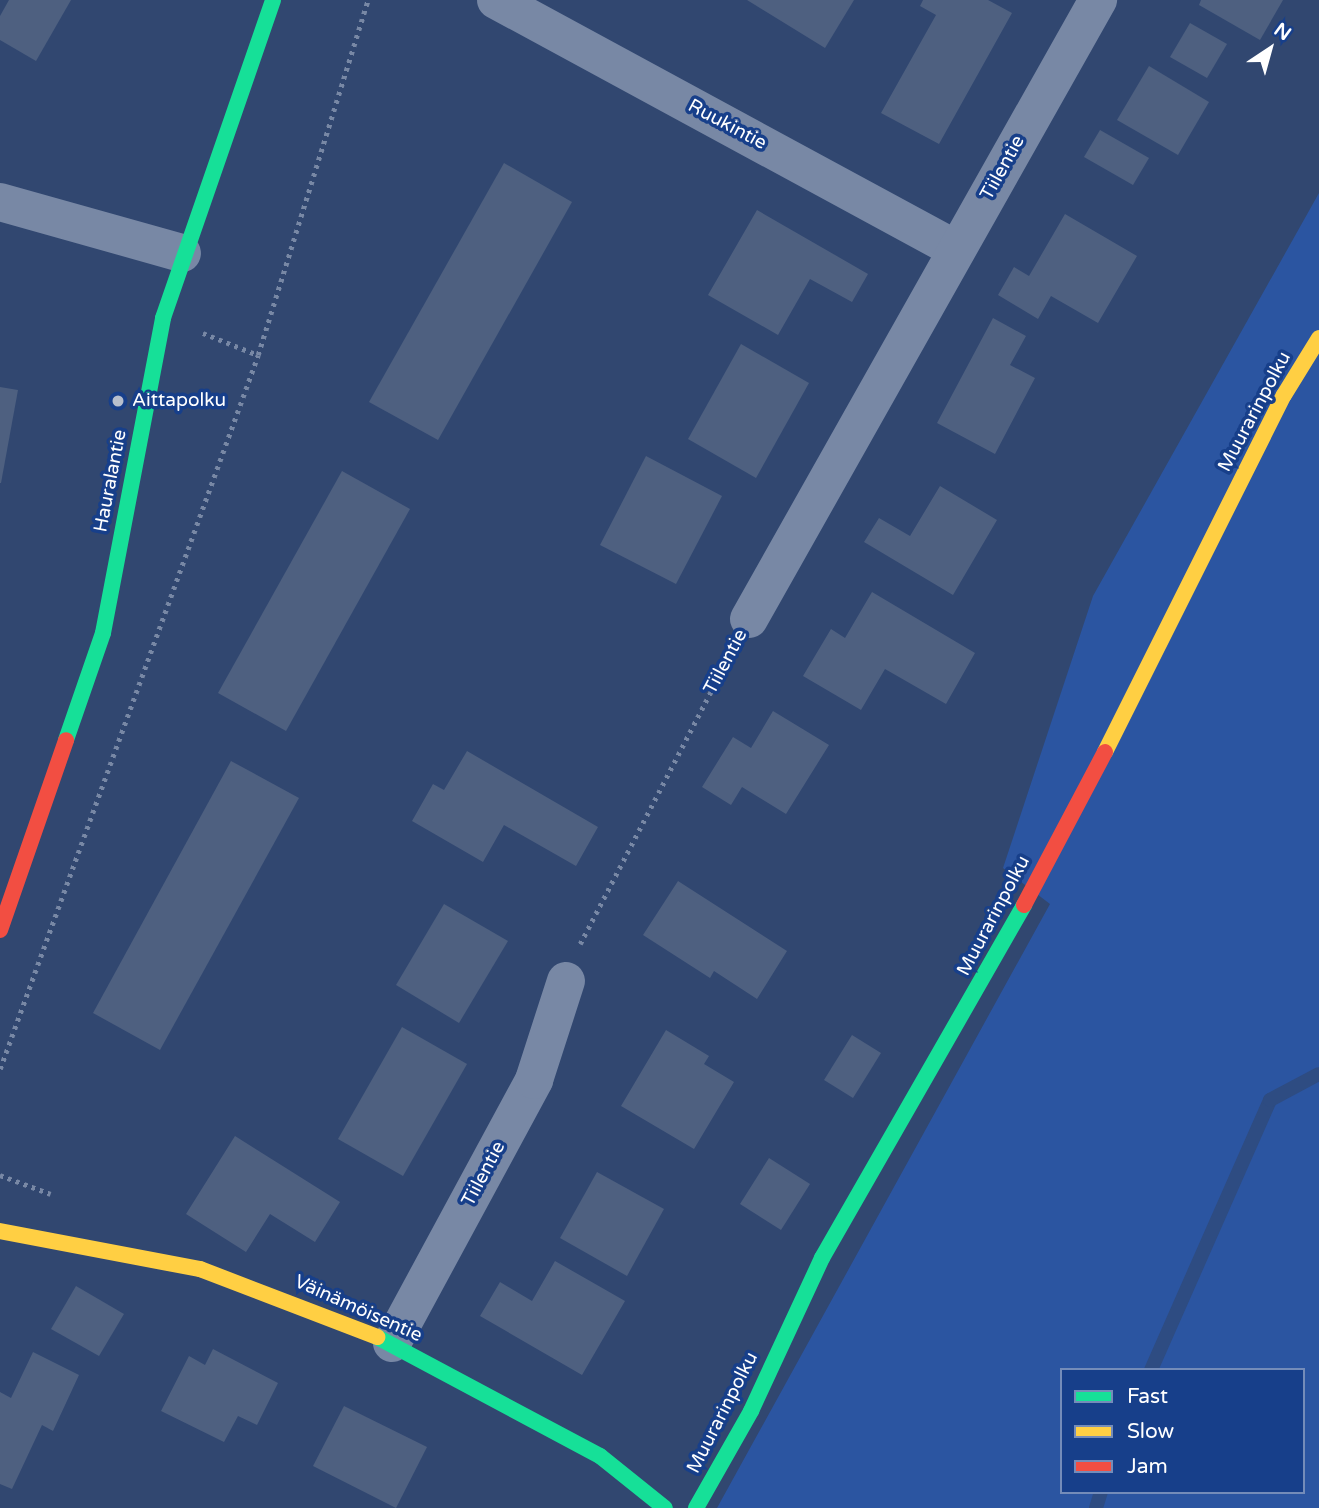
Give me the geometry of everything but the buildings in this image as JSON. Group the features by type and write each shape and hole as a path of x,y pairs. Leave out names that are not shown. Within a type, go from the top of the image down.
{"street":[{"name":"Hauralantie","path":"0,930 103,633 163,317 182,253 273,0"},
{"name":"Ruukintie","path":"496,0 957,250"},
{"name":"Tiilentie","path":"749,619 1098,0"},
{"path":"0,202 182,253"},
{"name":"Muurarinpolku","path":"696,1508 751,1411 821,1258 978,991 1164,640 1284,395 1319,338"},
{"name":"Tiilentie","path":"393,1343 534,1080 566,981"},
{"name":"Väinämöisentie","path":"0,1231 200,1269 393,1343 600,1456 665,1508"}],"path":[{"path":"0,1069 258,355 368,0"},
{"path":"163,317 258,355"},
{"name":"Tiilentie","path":"566,981 588,923 749,619"}],"shaded area":[{"path":"1319,193 1319,1508 717,1508 1050,904 1003,868 1093,596"}],"waterway":[{"path":"1152,1368 1270,1100 1319,1074"},
{"path":"1096,1508 1100,1494"}],"traffic: fast":[{"path":"66,740 103,633 163,318 273,0"},
{"path":"696,1508 751,1411 822,1258 1024,905"},
{"path":"377,1337 600,1456 665,1508"}],"traffic: slow":[{"path":"1105,752 1284,395 1319,338"},
{"path":"0,1231 200,1269 377,1337"}],"traffic: jam":[{"path":"0,930 66,740"},
{"path":"1024,905 1105,752"}],"place":[{"name":"Aittapolku","path":"118,401"}]}
